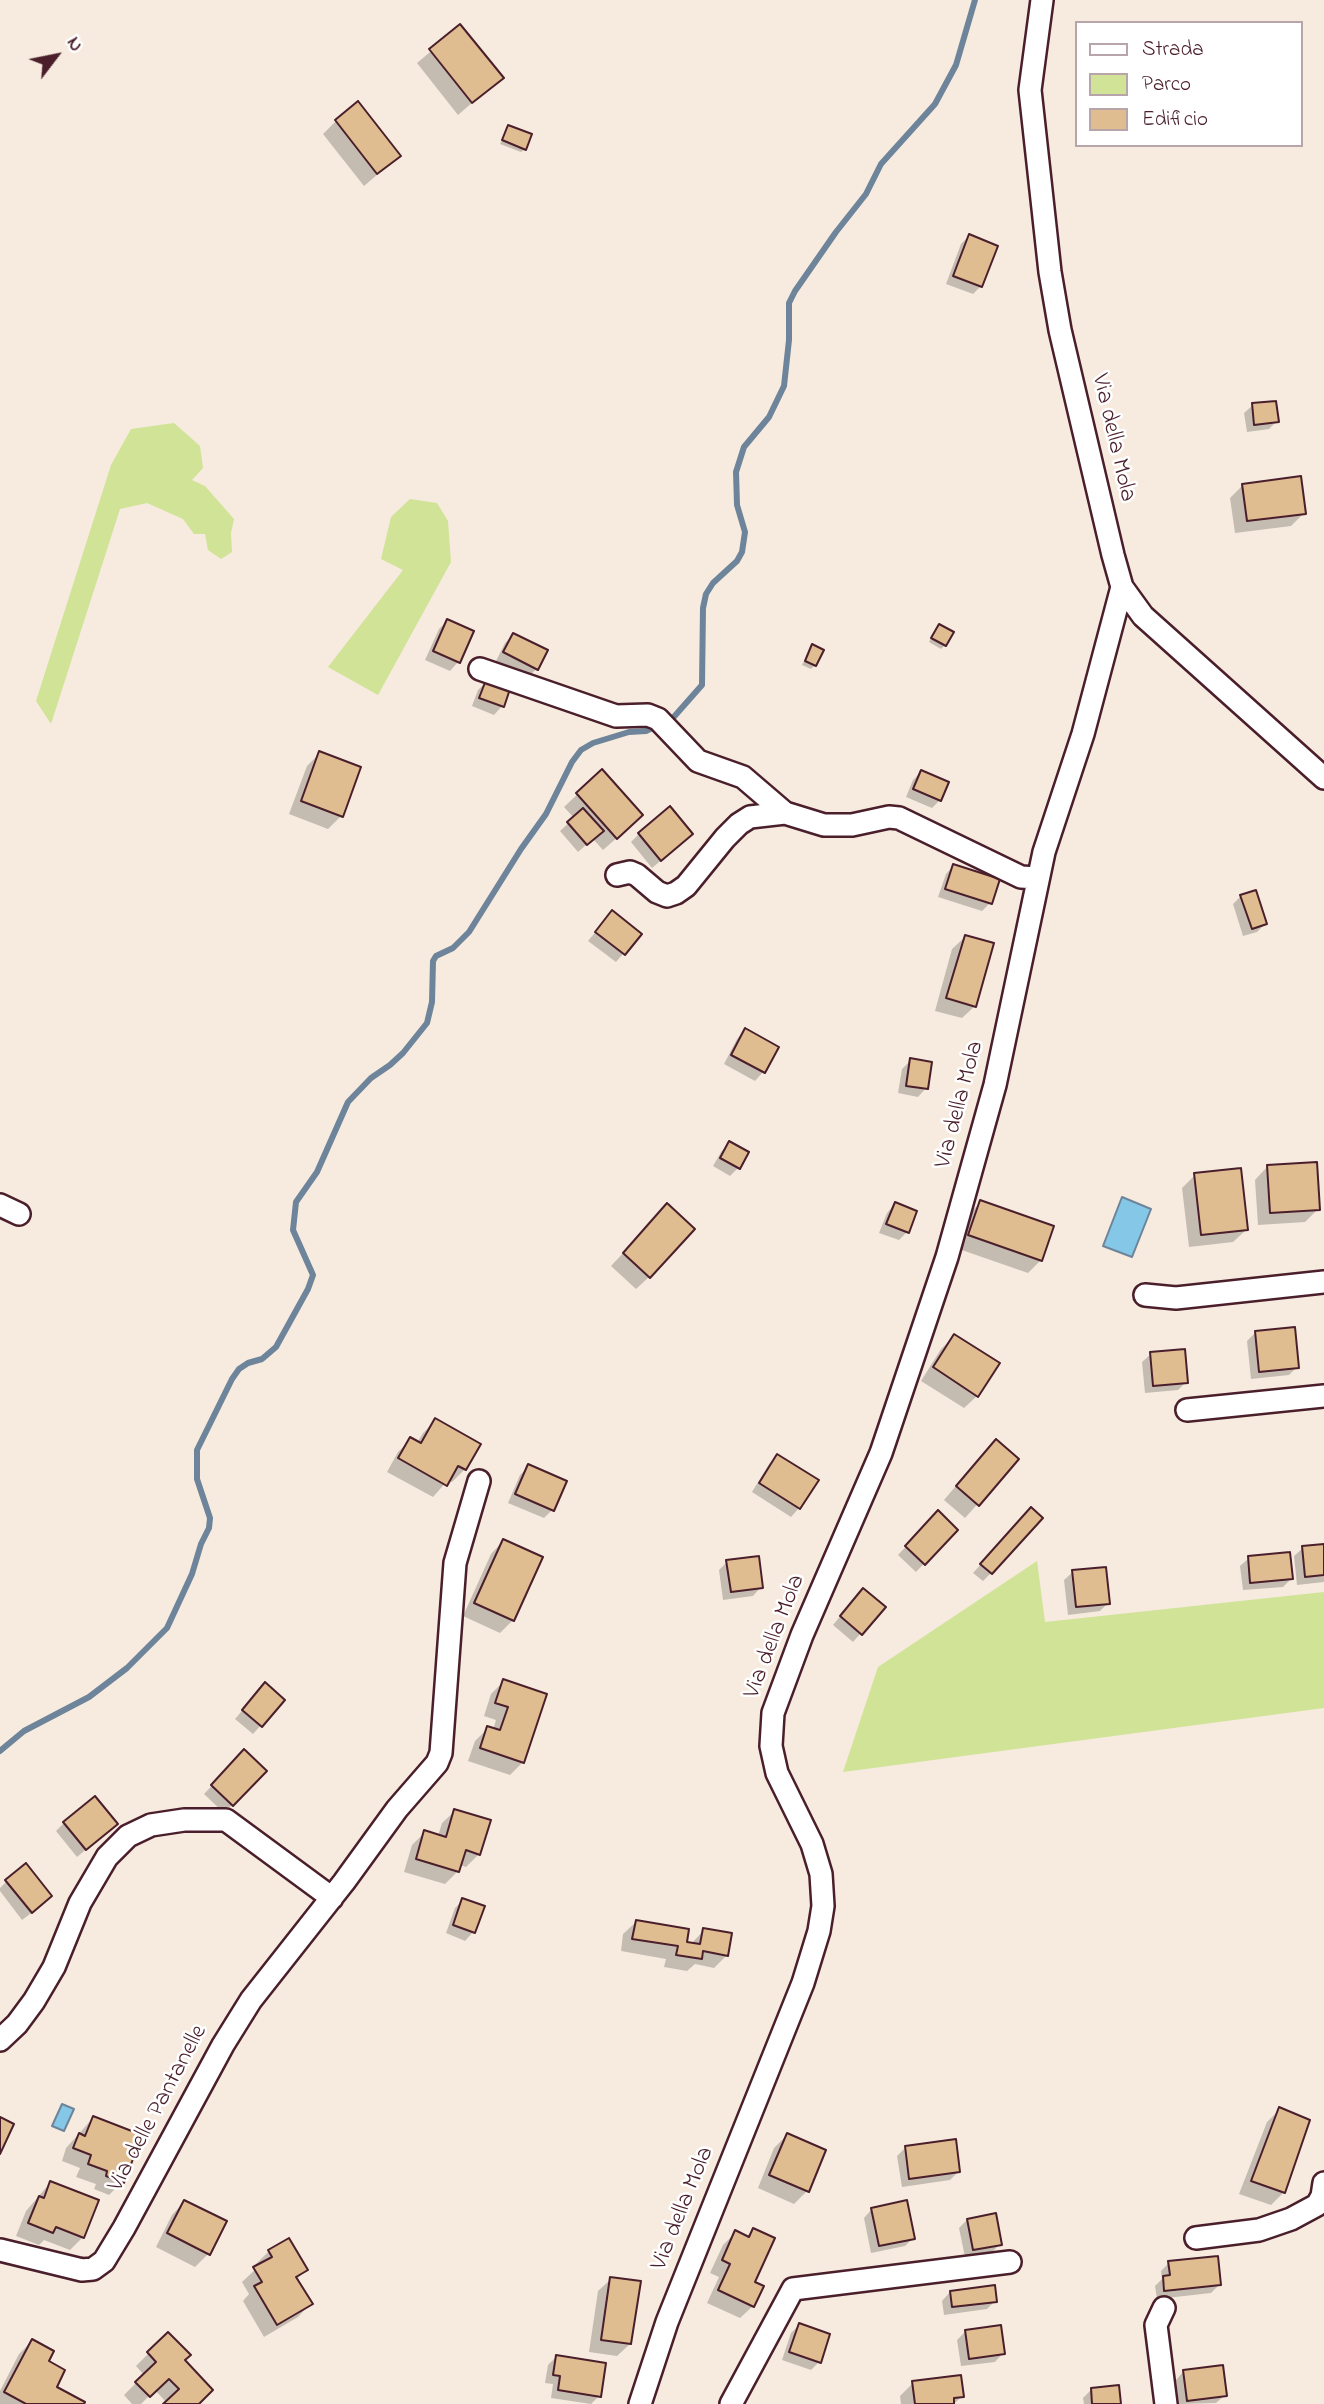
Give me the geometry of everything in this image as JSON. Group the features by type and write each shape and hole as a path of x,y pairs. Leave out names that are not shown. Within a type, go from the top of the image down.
{"street":[{"name":"Via della Mola","path":"640,2404 667,2322 799,1993 819,1931 823,1906 821,1874 812,1844 788,1800 775,1766 771,1746 773,1713 802,1635 881,1453 947,1257 998,1071 1038,878 1052,825 1083,734 1122,587 1055,307 1030,90 1042,0"},
{"path":"1122,587 1143,616 1324,778"},
{"path":"480,669 617,716 648,715 664,724 698,761 743,777 785,813 824,825 852,825 889,817 899,818 1021,877 1038,878"},
{"path":"617,875 630,872 657,892 676,894 739,824 750,817 785,813"},
{"path":"1145,1295 1176,1298 1324,1282"},
{"path":"1187,1410 1324,1396"},
{"name":"Via delle Pantanelle","path":"0,2250 82,2270 93,2269 104,2261 131,2217 236,2023 262,1984 332,1898 397,1809 439,1760 455,1563 479,1481"},
{"path":"0,2040 34,2001 54,1967 80,1903 107,1857 128,1836 151,1825 226,1820 332,1898"},
{"path":"1196,2238 1259,2230 1291,2219 1320,2202 1324,2183"},
{"path":"731,2404 793,2289 1010,2262"},
{"path":"1164,2308 1156,2325 1166,2404"}],"green space":[{"path":"174,423 200,446 203,468 192,480 205,486 234,519 231,533 232,552 221,559 208,550 205,534 194,534 183,519 147,503 120,509 51,724 36,701 111,465 131,429"},
{"path":"410,499 437,503 448,521 451,562 378,695 328,667 403,570 381,559 391,517"},
{"path":"1037,1561 1045,1622 1324,1592 1324,1708 843,1772 878,1667"}],"water":[{"path":"1122,1197 1151,1209 1132,1257 1103,1246"},
{"path":"62,2104 74,2109 64,2131 52,2126"}],"building":[{"path":"460,24 504,78 472,103 429,49"},
{"path":"358,101 401,156 377,174 335,120"},
{"path":"508,125 532,134 526,150 502,140"},
{"path":"969,234 998,246 982,287 953,276"},
{"path":"1276,401 1279,422 1254,425 1252,403"},
{"path":"1301,476 1306,514 1247,521 1242,484"},
{"path":"447,619 474,631 460,663 433,651"},
{"path":"939,624 954,632 946,646 931,638"},
{"path":"513,633 548,650 538,670 503,652"},
{"path":"812,644 824,650 816,666 805,661"},
{"path":"486,680 510,689 504,707 479,698"},
{"path":"319,751 361,767 343,817 301,801"},
{"path":"602,769 643,815 617,839 576,793"},
{"path":"921,770 949,782 941,801 913,789"},
{"path":"670,806 693,834 661,861 638,833"},
{"path":"583,808 604,831 587,845 567,822"},
{"path":"953,864 1000,879 992,904 945,889"},
{"path":"1256,890 1267,924 1252,929 1240,895"},
{"path":"612,910 642,934 625,955 595,932"},
{"path":"965,935 994,943 976,1007 946,998"},
{"path":"745,1028 779,1047 765,1073 731,1055"},
{"path":"910,1058 932,1062 928,1089 906,1086"},
{"path":"729,1141 749,1152 740,1169 720,1158"},
{"path":"1317,1162 1320,1210 1270,1213 1267,1165"},
{"path":"1241,1168 1248,1230 1201,1235 1194,1173"},
{"path":"980,1200 1054,1226 1042,1261 968,1235"},
{"path":"895,1202 917,1211 909,1233 886,1224"},
{"path":"667,1203 695,1229 650,1278 623,1253"},
{"path":"1295,1327 1299,1368 1259,1372 1255,1331"},
{"path":"954,1334 1000,1363 978,1397 933,1367"},
{"path":"1185,1349 1188,1383 1153,1386 1150,1352"},
{"path":"435,1418 481,1444 466,1470 458,1466 447,1486 398,1458 410,1437 421,1443"},
{"path":"996,1439 1019,1459 979,1506 956,1486"},
{"path":"777,1454 819,1480 800,1509 759,1483"},
{"path":"528,1464 567,1481 554,1511 515,1494"},
{"path":"1031,1507 1043,1518 992,1574 980,1564"},
{"path":"938,1510 958,1530 925,1565 905,1546"},
{"path":"503,1539 543,1557 514,1621 474,1603"},
{"path":"1324,1544 1324,1575 1305,1577 1302,1546"},
{"path":"1290,1552 1293,1579 1250,1583 1248,1556"},
{"path":"759,1556 763,1588 731,1592 726,1560"},
{"path":"1106,1567 1110,1604 1076,1607 1072,1570"},
{"path":"863,1588 886,1607 862,1635 840,1616"},
{"path":"503,1679 547,1694 524,1763 480,1748 487,1726 500,1730 508,1707 495,1703"},
{"path":"265,1682 285,1700 262,1727 242,1710"},
{"path":"244,1749 267,1771 233,1806 211,1785"},
{"path":"95,1796 118,1824 86,1850 63,1822"},
{"path":"454,1809 491,1820 480,1855 466,1850 459,1872 416,1859 424,1830 446,1837"},
{"path":"26,1863 52,1896 32,1913 5,1880"},
{"path":"462,1898 485,1906 475,1933 453,1925"},
{"path":"636,1920 689,1929 687,1942 700,1944 703,1928 732,1933 728,1956 703,1951 702,1959 676,1955 678,1946 632,1939"},
{"path":"1279,2107 1310,2120 1285,2193 1251,2181"},
{"path":"93,2116 142,2135 124,2183 106,2176 107,2171 88,2164 91,2155 73,2148 79,2133 85,2136"},
{"path":"0,2117 14,2124 0,2154"},
{"path":"787,2133 826,2150 809,2192 769,2175"},
{"path":"956,2139 960,2172 909,2179 905,2146"},
{"path":"50,2181 99,2200 84,2238 56,2227 53,2233 28,2223 39,2196 44,2198"},
{"path":"184,2200 227,2221 210,2255 167,2233"},
{"path":"907,2200 915,2239 879,2246 871,2208"},
{"path":"996,2213 1002,2245 973,2250 967,2219"},
{"path":"753,2228 775,2238 755,2282 764,2286 754,2307 718,2290 730,2264 722,2260 735,2230 749,2237"},
{"path":"289,2238 308,2270 296,2277 313,2304 277,2325 254,2286 262,2282 253,2267 272,2257 268,2250"},
{"path":"1218,2256 1221,2285 1164,2291 1163,2276 1170,2275 1168,2261"},
{"path":"610,2277 641,2281 631,2344 601,2340"},
{"path":"995,2285 997,2302 952,2307 950,2291"},
{"path":"799,2323 830,2334 821,2363 789,2352"},
{"path":"1001,2325 1005,2354 969,2359 965,2330"},
{"path":"168,2332 191,2355 185,2360 213,2390 199,2404 163,2404 179,2389 169,2379 150,2397 135,2382 156,2362 147,2352"},
{"path":"32,2339 54,2351 49,2361 65,2370 57,2387 85,2402 84,2404 26,2404 4,2392"},
{"path":"556,2355 606,2363 601,2397 558,2390 560,2376 553,2375"},
{"path":"1223,2365 1227,2396 1187,2401 1183,2370"},
{"path":"961,2375 964,2397 954,2398 954,2404 915,2404 912,2381"},
{"path":"1119,2385 1121,2404 1092,2404 1091,2388"}],"waterway":[{"path":"0,1751 24,1731 89,1697 127,1668 167,1628 192,1574 209,1528 210,1518 197,1479 197,1450 232,1379 239,1369 262,1359 276,1347 313,1275 293,1230 296,1202 317,1172 348,1102 371,1078 403,1053 427,1023 432,1002 433,961 436,956 453,948 469,932 546,814 572,762 581,750 593,743 629,732 646,731 672,719 702,685 703,608 706,594 742,552 745,532 737,505 736,472 744,447 769,417 784,386 789,340 789,303 836,232 866,194 881,164 935,104 956,65 975,0"}]}
